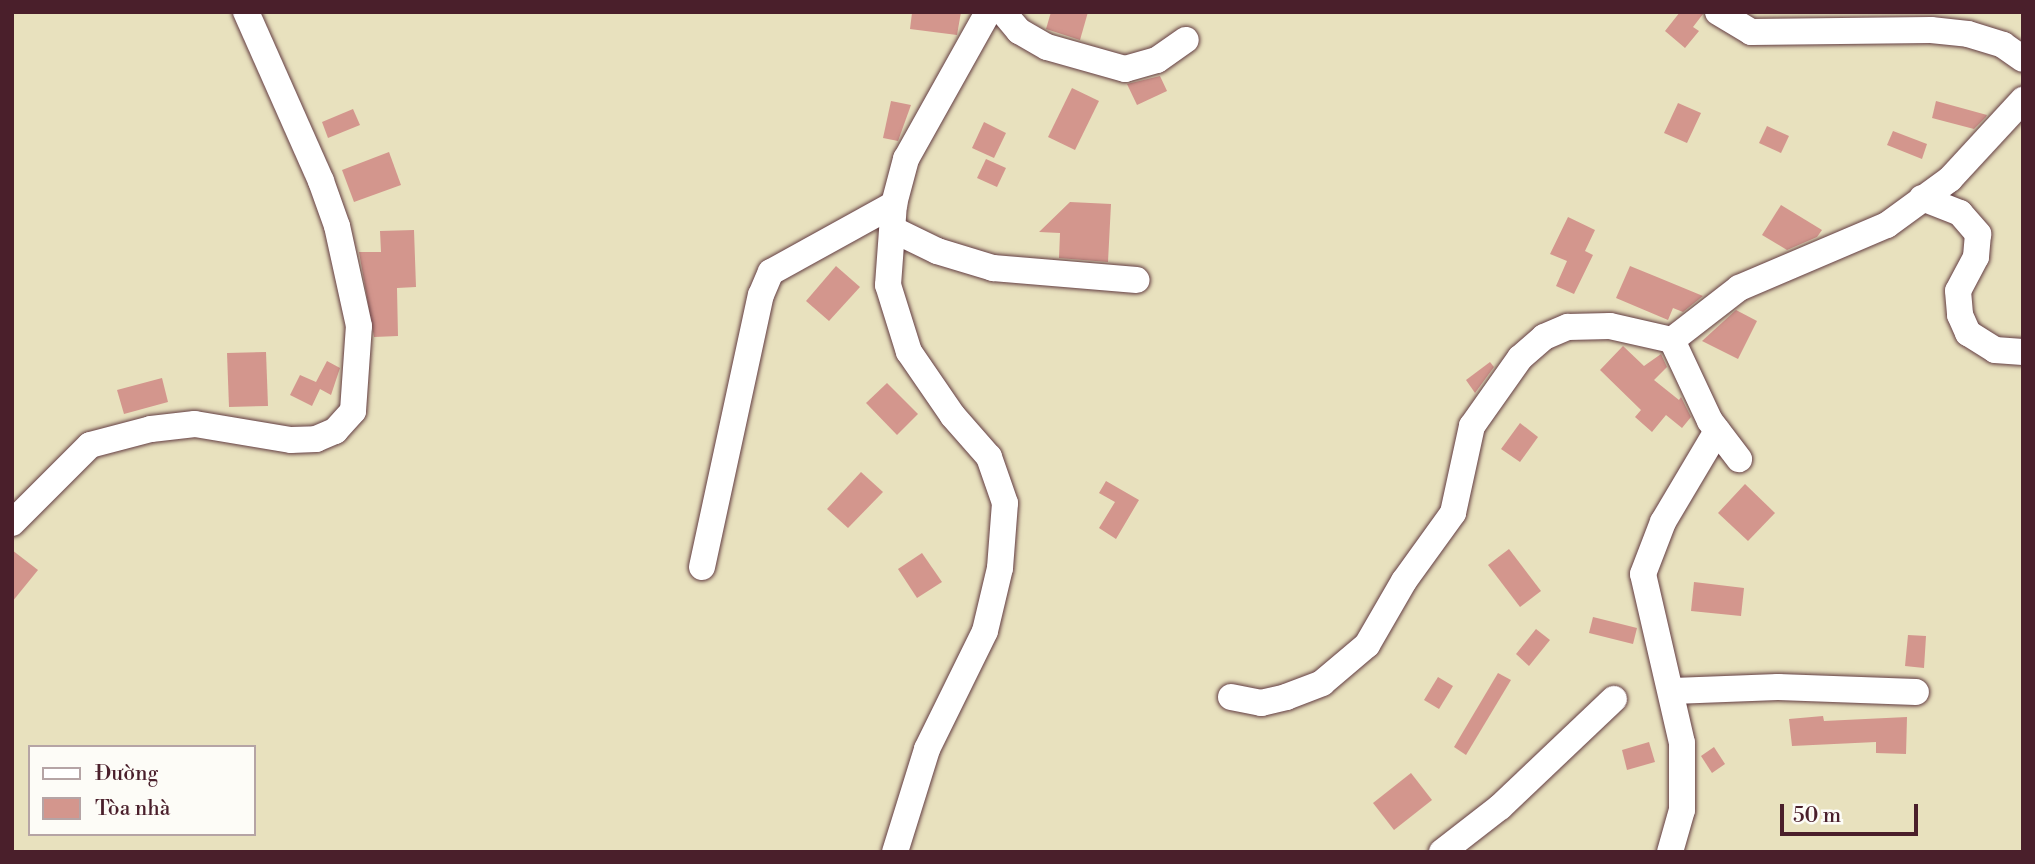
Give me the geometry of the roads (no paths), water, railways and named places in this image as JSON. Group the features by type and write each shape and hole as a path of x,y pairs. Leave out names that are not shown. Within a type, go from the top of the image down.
{"street":[{"path":"12,523 90,445 151,429 195,424 291,440 316,439 335,431 353,411 359,326 337,226 321,181 246,12"},
{"path":"895,852 927,749 985,631 1000,568 1005,503 989,457 953,416 909,352 888,285 894,217 906,159 988,12"},
{"path":"1003,12 1019,31 1047,47 1125,69 1157,60 1186,40"},
{"path":"1718,12 1751,32 1931,30 1968,34 2003,46 2023,59"},
{"path":"1672,340 1739,288 1887,225 1950,179 2023,100"},
{"path":"1922,198 1960,213 1978,234 1976,257 1958,291 1960,315 1968,333 1995,350 2023,352"},
{"path":"894,217 937,251 993,268 1137,280"},
{"path":"702,567 713,535 761,295 771,272 894,217"},
{"path":"1231,697 1261,703 1286,697 1322,683 1367,645 1404,582 1453,513 1472,426 1520,358 1544,337 1568,327 1610,326 1672,340"},
{"path":"1672,340 1717,431 1739,459"},
{"path":"1670,852 1683,793 1682,743 1673,691 1643,574 1663,522 1717,431"},
{"path":"1673,691 1778,687 1916,692"},
{"path":"1442,852 1500,807 1614,699"}]}
